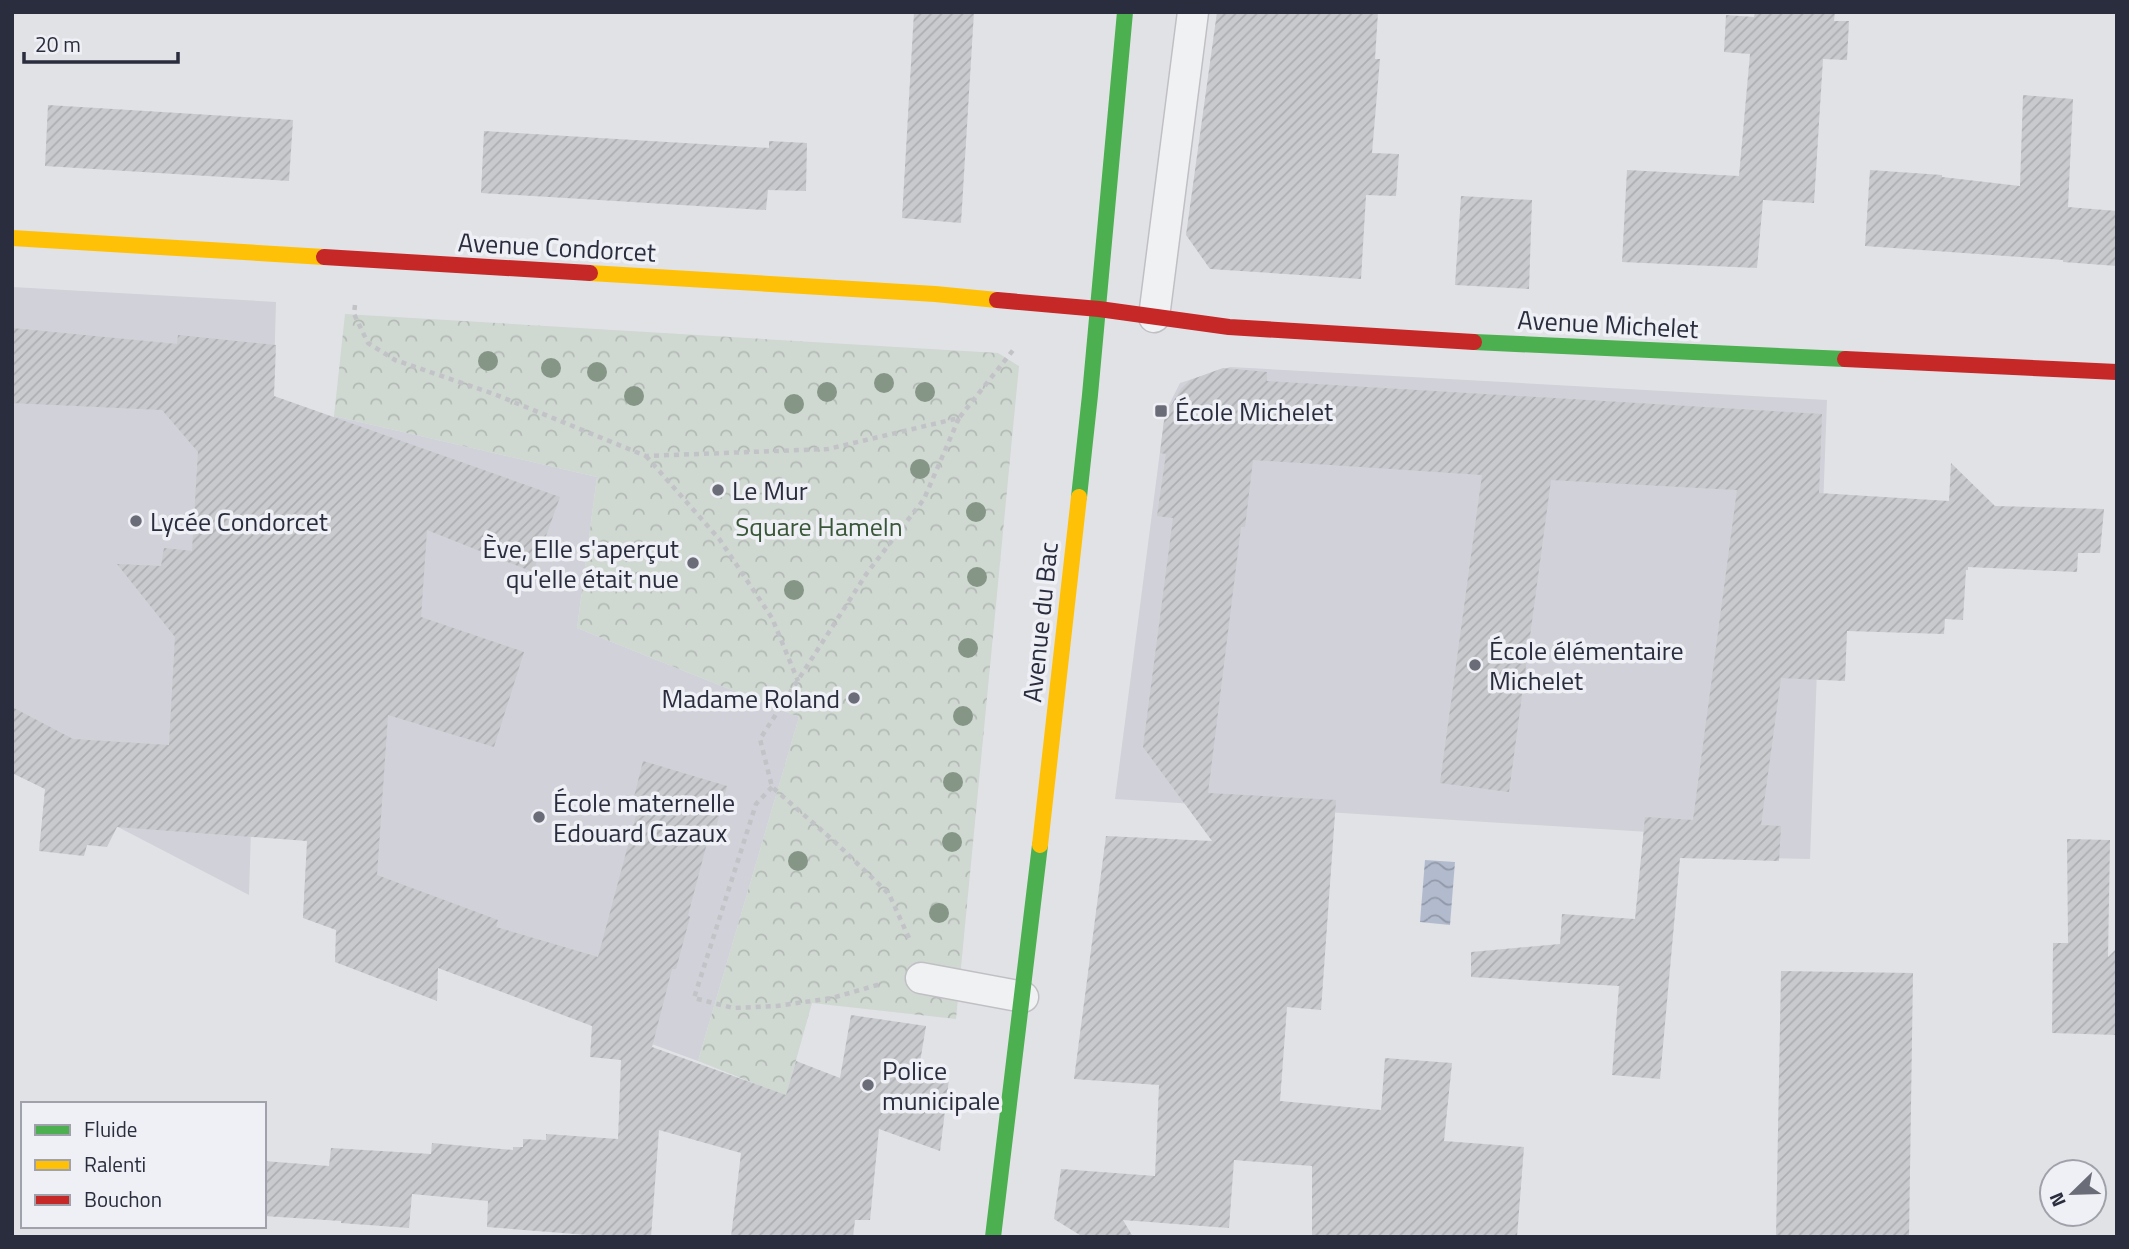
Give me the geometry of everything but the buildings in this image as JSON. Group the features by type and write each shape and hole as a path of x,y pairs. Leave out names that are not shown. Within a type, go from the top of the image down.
{"street":[{"name":"Avenue du Bac","path":"993,1237 1023,997 1099,309 1125,12"},
{"name":"Avenue Condorcet","path":"12,238 935,294 1099,309"},
{"name":"Avenue Michelet","path":"1099,309 1229,327 1434,340 2117,372"}],"lane":[{"path":"1154,317 1193,12"},
{"path":"921,978 1023,997"}],"path":[{"path":"357,259 354,314 368,343 396,360 494,394 646,456 828,449 959,418"},
{"path":"772,787 756,804 694,999 733,1009 777,1006 832,998 888,982 921,978 914,950 888,894 835,842 772,787 760,739 867,573 924,499 959,418 1014,348"},
{"path":"646,456 720,540 772,618 798,681"}],"shaded area":[{"name":"Lycée Condorcet","path":"12,287 276,302 272,444 258,597 249,895 12,772"},
{"name":"École élémentaire Michelet","path":"1230,367 1827,400 1810,859 1682,856 1681,834 1115,799 1165,413 1180,383"},
{"name":"École maternelle Edouard Cazaux","path":"334,416 597,477 577,628 799,717 698,1061 303,916"}],"green space":[{"name":"Square Hameln","path":"345,314 998,353 1019,366 956,1019 812,1003 786,1096 698,1061 799,717 577,628 597,477 334,416"}],"water":[{"path":"1425,860 1455,862 1450,925 1420,922"}],"traffic: fast":[{"path":"1079,497 1125,12"},
{"path":"1474,342 1845,359"},
{"path":"993,1237 1040,845"}],"traffic: slow":[{"path":"12,238 324,257"},
{"path":"590,273 997,300"},
{"path":"1040,845 1079,497"}],"traffic: jam":[{"path":"324,257 590,273"},
{"path":"997,300 1099,309 1229,327 1474,342"},
{"path":"1845,359 2117,372"}],"place":[{"name":"École Michelet","path":"1161,411"},
{"name":"Le Mur","path":"718,490"},
{"name":"Lycée Condorcet","path":"136,521"},
{"name":"Ève, Elle s'aperçut qu'elle était nue","path":"693,563"},
{"name":"École élémentaire Michelet","path":"1475,665"},
{"name":"Madame Roland","path":"854,698"},
{"name":"École maternelle Edouard Cazaux","path":"539,817"},
{"name":"Police municipale","path":"868,1085"}]}
